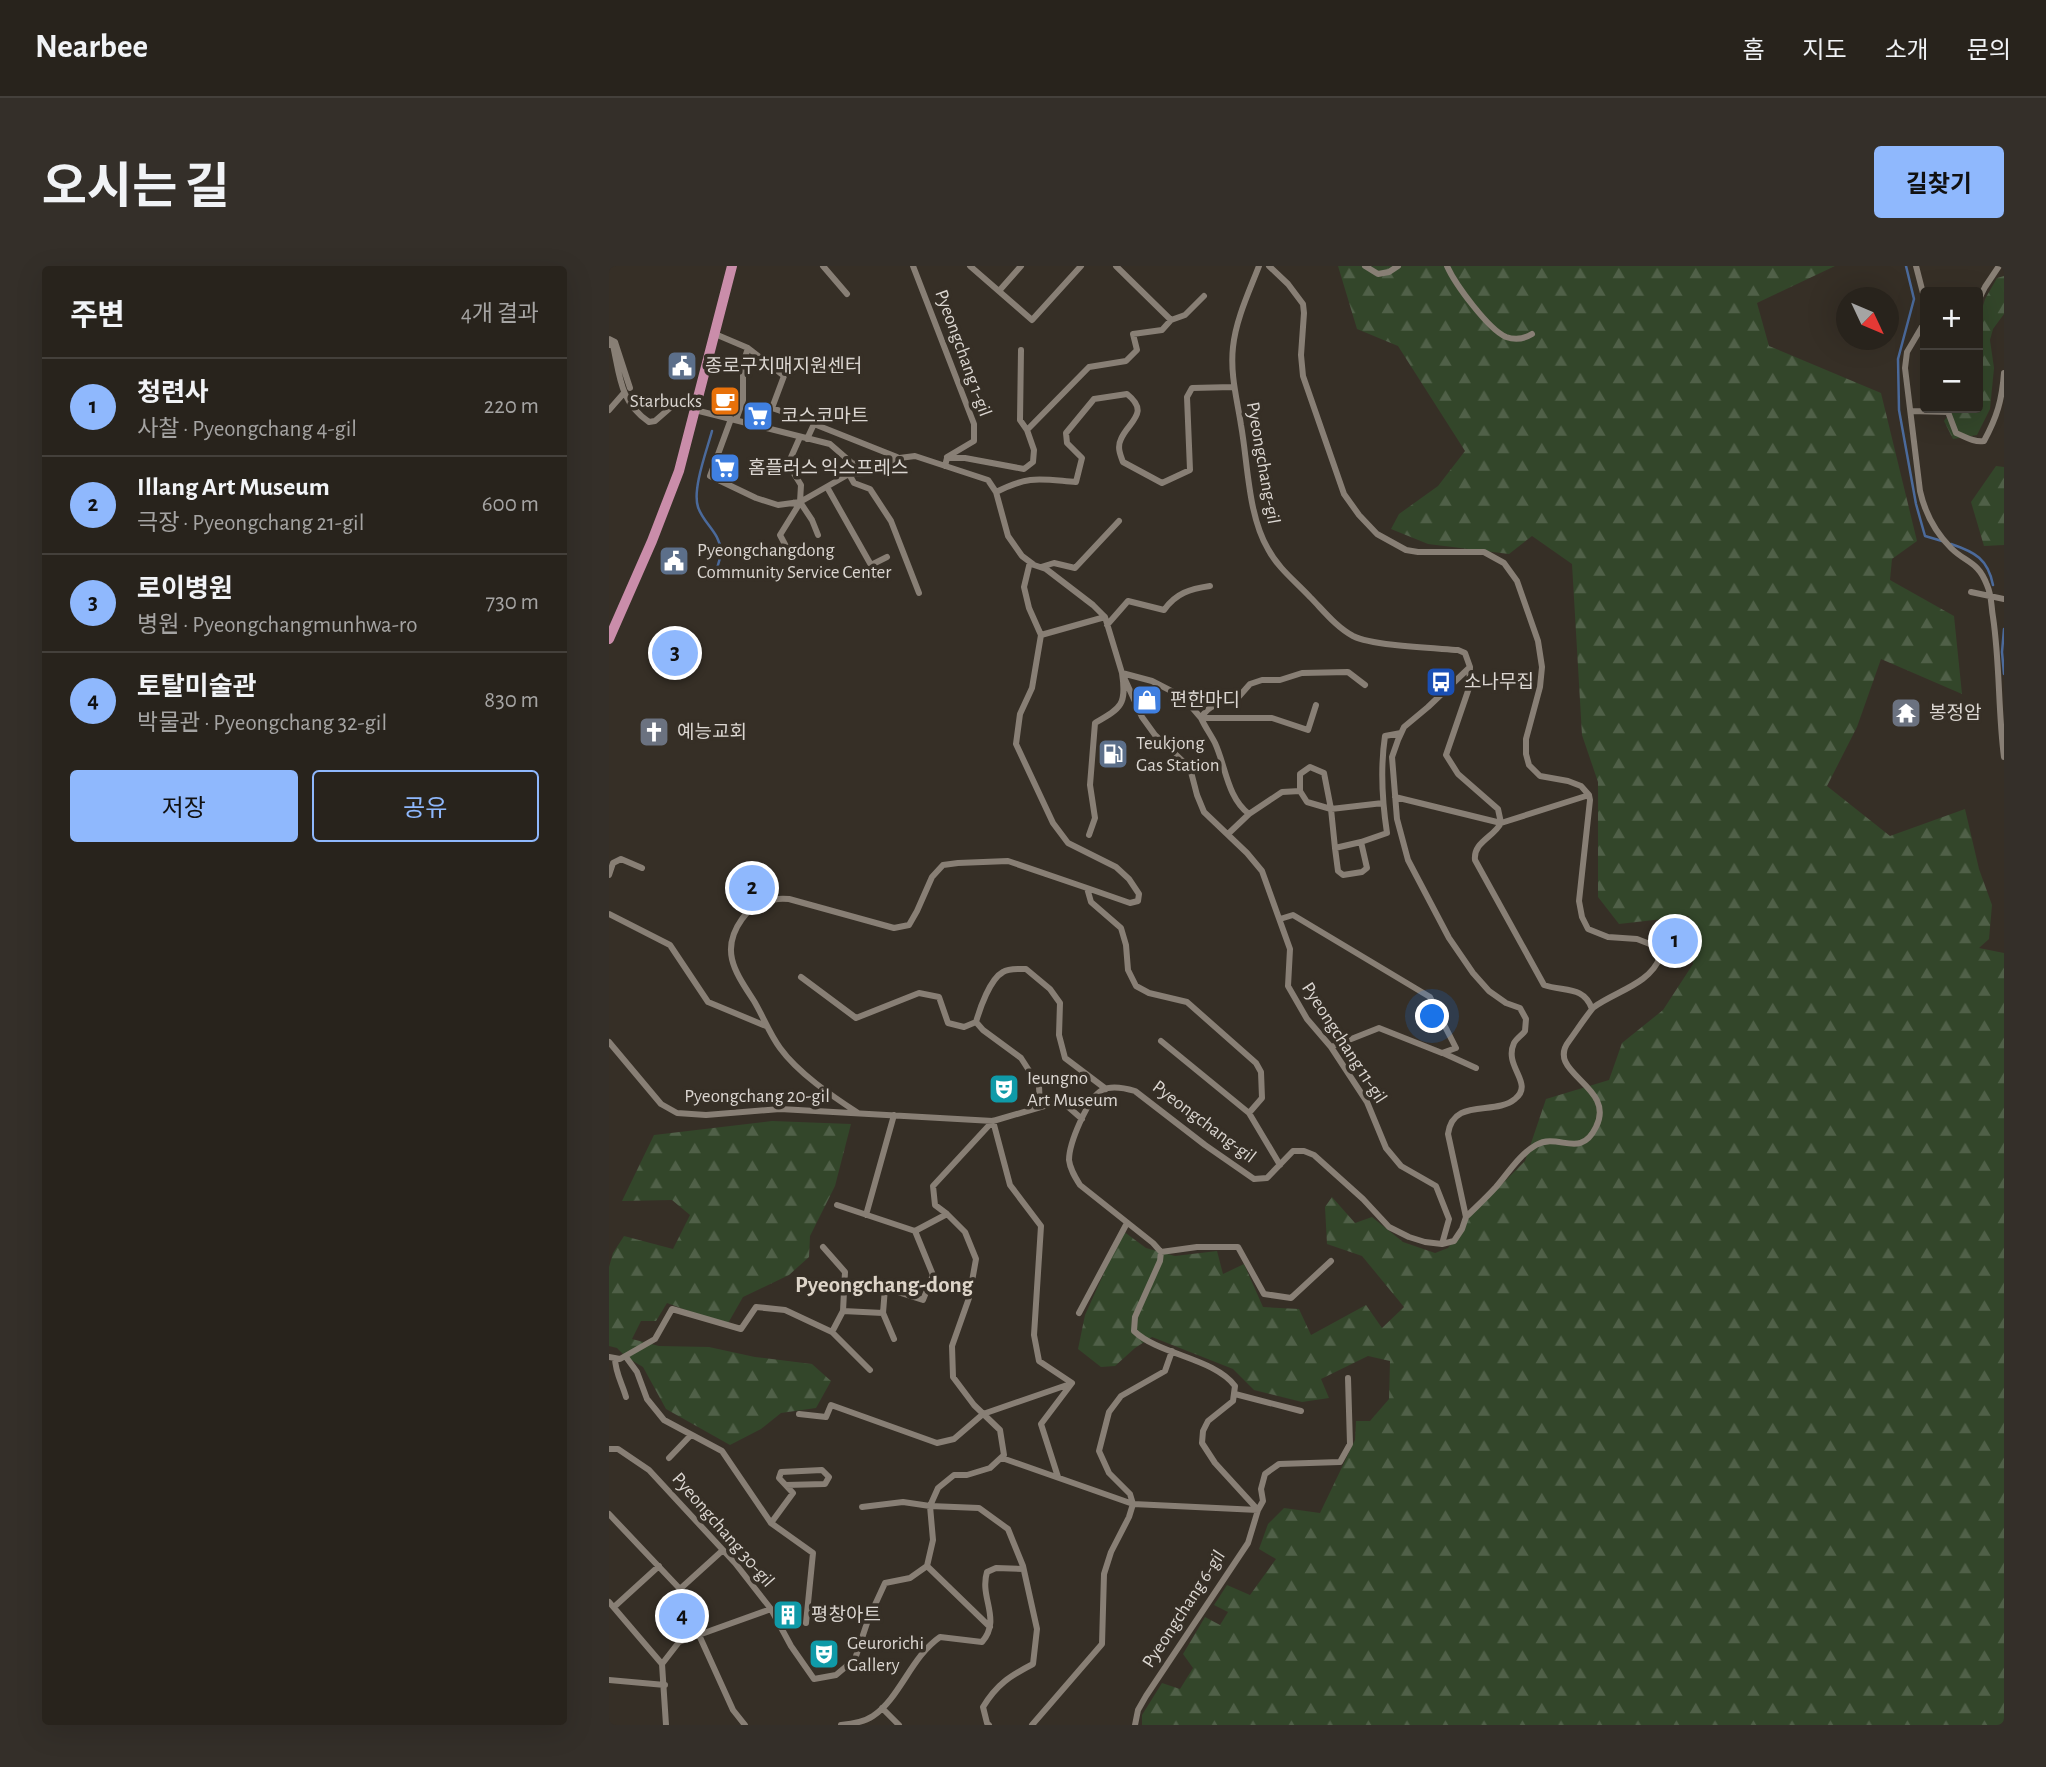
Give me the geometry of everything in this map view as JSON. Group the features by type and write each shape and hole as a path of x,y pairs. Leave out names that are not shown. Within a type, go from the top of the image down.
{"main road":[{"path":"609,639 679,471 732,266"}],"street":[{"path":"823,266 847,294"},
{"name":"Pyeongchang 1-gil","path":"913,266 974,424 974,441 946,462"},
{"path":"970,266 1032,320 1081,266"},
{"path":"999,291 1021,266"},
{"path":"1116,266 1171,320"},
{"name":"Pyeongchang-gil","path":"1259,266 1233,344 1232,364 1233,387 1252,498 1260,534 1268,551 1282,569 1353,636 1371,641 1458,650 1465,653 1470,667"},
{"path":"1269,266 1288,284 1303,304 1303,376 1344,494 1359,515 1377,534 1406,550 1484,552 1504,563 1517,581 1538,641 1542,667 1540,687 1526,739 1529,765 1540,776 1581,786 1590,800 1579,901 1581,917 1588,929 1608,937 1637,939 1655,946 1660,957 1656,967 1643,979 1592,1009 1566,1045 1563,1056 1569,1067 1594,1094 1601,1107 1598,1125 1588,1140 1580,1144 1537,1144 1524,1154 1466,1217 1459,1235 1450,1244 1442,1244"},
{"path":"1365,266 1378,274 1389,272 1398,266"},
{"path":"1447,266 1453,280 1491,326 1506,337 1516,339 1532,334"},
{"path":"1916,266 1924,297 1923,325 1907,352 1905,368 1920,491 1924,508 1951,549 1976,565 1987,583 1997,640 2004,757"},
{"path":"1983,291 1999,266"},
{"path":"1027,430 1089,367 1126,361 1137,350 1133,334 1162,330 1171,320 1185,315 1204,296"},
{"path":"715,334 748,348 783,376 772,408 807,420"},
{"path":"609,339 615,342 630,388"},
{"path":"609,345 613,345 623,394 640,416 649,422 655,421 678,401 733,420 830,444 853,464 915,456 946,462 988,480 996,492 1008,536 1022,556 1046,569 1105,617"},
{"path":"748,348 743,364 743,400 710,476 756,498 778,505 797,502 849,474 866,473 887,466 899,458"},
{"path":"946,462 965,458 1024,469 1033,462 1034,450 1027,430 1020,420 1021,351"},
{"path":"1950,413 1956,432 1970,439 1984,441 1995,420 2002,397 2004,373"},
{"path":"996,492 1016,482 1033,478 1076,482 1082,458 1067,443 1066,433 1094,399 1126,394 1133,399 1137,410 1136,418 1121,438 1118,450 1123,462 1161,484 1190,470 1187,397 1192,388 1233,387"},
{"path":"609,410 623,394"},
{"path":"1911,411 1920,411"},
{"path":"789,552 780,535 798,506 801,485 788,464 814,424 899,458"},
{"path":"849,474 854,483 870,489 891,521 919,593"},
{"path":"827,486 871,565 887,557"},
{"path":"797,502 812,520 818,535"},
{"path":"1040,567 1054,563 1075,568 1119,521"},
{"path":"859,1113 832,1096 799,1068 782,1051 766,1026 756,1004 736,974 731,957 730,943 734,930 744,915 762,903 776,898 789,899 894,928 909,925 932,877 943,865 1008,861 1130,903 1138,901 1139,894 1129,879 1116,867 1068,843 1053,823 1016,744 1020,715 1032,688 1041,635 1029,608 1024,587 1030,562"},
{"path":"1107,625 1128,601 1164,610 1171,600 1187,590 1210,586"},
{"path":"1971,592 2004,599"},
{"path":"1041,635 1105,617"},
{"name":"Pyeongchang 11-gil","path":"1105,617 1122,673 1142,717 1155,735 1190,768 1204,812 1262,871 1290,949 1289,986 1307,1019 1331,1047 1367,1102 1386,1148 1401,1166 1436,1186 1449,1219 1442,1244"},
{"path":"1470,667 1469,688 1446,755 1458,774 1498,809 1501,823 1497,832 1479,844 1474,853 1475,860 1544,985 1575,990 1587,998 1592,1009"},
{"path":"1466,1217 1449,1128 1451,1122 1461,1113 1513,1101 1520,1093 1522,1082 1511,1059 1514,1043 1525,1031 1525,1019 1520,1008 1489,992 1473,974 1448,938 1408,860 1397,819 1392,757 1404,727 1470,667"},
{"path":"1201,718 1205,711 1217,703 1235,701 1250,684 1262,680 1280,680 1302,673 1348,672 1365,685"},
{"path":"1122,673 1151,681 1183,697 1201,718 1216,744 1227,780 1240,807 1249,814"},
{"name":"Pyeongchang 11-gil","path":"1089,835 1095,818 1090,785 1095,723 1117,710 1125,693 1122,673"},
{"path":"1201,718 1272,718 1308,730 1316,705"},
{"path":"1335,848 1387,833 1381,760 1385,736 1401,733"},
{"path":"1361,842 1367,868 1362,872 1343,875 1338,871 1331,809 1324,773 1310,767 1300,774 1300,791 1307,802 1331,809 1383,803"},
{"path":"1227,834 1249,814 1282,792 1300,791"},
{"path":"1395,797 1501,823 1589,795"},
{"path":"609,875 613,863 621,859 642,868"},
{"path":"1087,888 1091,902 1121,928 1126,945 1128,970 1136,986 1149,993 1187,1002 1256,1063 1261,1072 1262,1098 1249,1113"},
{"path":"609,914 670,945 708,1002 766,1026"},
{"path":"1280,919 1293,915 1430,997 1456,1048 1442,1053"},
{"path":"976,1022 983,999 1001,972 1009,970 1026,969 1050,989 1060,1003 1059,1035 1065,1058 1106,1089 1093,1100 1082,1119 1069,1160 1073,1174 1080,1185 1161,1252 1160,1261 1135,1317 1134,1331 1142,1339 1198,1362 1230,1379 1235,1386 1233,1401 1208,1420 1203,1430 1202,1443 1215,1463 1258,1510"},
{"path":"801,977 856,1018 919,993 939,997 948,1023 964,1027 976,1022"},
{"path":"976,1022 1021,1058 1039,1086 1040,1107"},
{"path":"1331,1047 1379,1028 1476,1069"},
{"name":"Pyeongchang-gil","path":"1161,1041 1249,1113 1280,1165"},
{"name":"Pyeongchang 20-gil","path":"609,1042 661,1104 677,1114 706,1115 780,1109 993,1121 1051,1104 1066,1105 1082,1119"},
{"name":"Pyeongchang-gil","path":"1106,1089 1122,1087 1135,1091 1205,1146 1254,1179 1267,1178 1293,1151 1314,1155 1363,1199 1389,1227 1409,1237 1442,1244"},
{"path":"866,1215 894,1115"},
{"path":"990,1627 927,1566 933,1540 930,1506 938,1488 954,1475 967,1475 990,1468 1004,1455 1000,1430 974,1405 953,1377 952,1346 969,1298 976,1259 965,1232 935,1205 933,1186 993,1121"},
{"path":"993,1121 1010,1185 1041,1226 1034,1335 1039,1361 1072,1383"},
{"path":"837,1205 915,1231 947,1214"},
{"path":"1079,1313 1127,1223"},
{"path":"894,1339 883,1313 885,1288 923,1300 933,1275 915,1231"},
{"path":"823,1247 845,1272 843,1311 832,1332"},
{"path":"1161,1252 1197,1247 1238,1247 1264,1294 1291,1298 1331,1261"},
{"path":"627,1397 621,1378 615,1372 612,1357 626,1357 655,1339 673,1308 741,1329 756,1307 785,1310 832,1332 870,1370"},
{"path":"843,1311 883,1313"},
{"path":"1032,1725 1102,1644 1104,1574 1133,1504 1130,1494 1109,1473 1099,1451 1109,1412 1121,1396 1165,1371 1173,1351"},
{"path":"626,1357 637,1372 647,1399 664,1420 722,1451 771,1523 813,1553 806,1623"},
{"name":"Pyeongchang 6-gil","path":"1135,1725 1138,1710 1146,1696 1248,1543 1263,1501 1261,1489 1265,1474 1279,1464 1340,1462 1350,1444 1348,1378"},
{"path":"799,1414 827,1417 831,1405 937,1443 954,1439 983,1414 1072,1383"},
{"path":"1058,1478 1041,1424 1072,1383"},
{"path":"1235,1394 1301,1411"},
{"path":"669,1458 691,1435"},
{"name":"Pyeongchang 30-gil","path":"609,1449 618,1449 649,1470 723,1550 771,1609 791,1646 814,1679 836,1675 855,1659 868,1620 885,1583 910,1578 927,1566"},
{"path":"1002,1458 1133,1504 1258,1510"},
{"path":"771,1523 793,1493 779,1478 781,1472 823,1470 829,1477 825,1483 786,1485"},
{"path":"862,1507 903,1502 979,1508 1009,1529 1023,1569 1037,1629 1033,1664 994,1689 983,1707 989,1725"},
{"path":"609,1514 680,1589 723,1550"},
{"path":"659,1566 611,1605 662,1664 666,1725"},
{"path":"841,1725 871,1718 882,1709 928,1645 940,1637 982,1642 988,1635 992,1621 984,1582 987,1572 996,1568 1023,1569"},
{"path":"662,1664 679,1642 771,1609"},
{"path":"699,1634 733,1710 745,1725"},
{"path":"609,1680 664,1685"},
{"path":"882,1709 899,1725"}],"green space":[{"path":"1338,266 1835,266 1757,303 1769,346 1881,393 1917,541 1892,559 1890,580 1954,616 1962,694 1881,659 1857,727 1827,786 1890,836 1965,809 1979,869 1992,905 1989,939 1979,948 2004,953 2004,1725 1142,1725 1142,1715 1162,1683 1180,1689 1193,1668 1183,1654 1205,1617 1220,1625 1228,1612 1214,1605 1227,1585 1250,1595 1276,1559 1259,1549 1268,1524 1284,1508 1320,1513 1355,1440 1356,1421 1370,1421 1389,1399 1390,1361 1368,1356 1321,1379 1329,1398 1302,1402 1254,1390 1233,1369 1152,1337 1115,1366 1101,1367 1078,1349 1085,1315 1123,1231 1146,1248 1175,1256 1217,1251 1223,1274 1244,1264 1263,1307 1299,1309 1311,1335 1366,1305 1382,1328 1404,1307 1362,1256 1327,1244 1325,1207 1332,1197 1355,1223 1372,1217 1403,1242 1435,1253 1448,1248 1465,1226 1466,1220 1525,1161 1546,1099 1609,1080 1622,1043 1663,1010 1693,964 1689,916 1619,924 1598,897 1598,782 1582,735 1572,564 1532,536 1509,554 1428,544 1391,529 1399,514 1438,486 1465,451 1398,346 1357,329"},
{"path":"2004,276 2004,314 1993,329 1990,340 1994,368 1990,409 1977,435 1953,439 1944,421 1950,413 1983,413 1983,306 1997,278"},
{"path":"1996,466 2004,467 2004,545 1984,546 1971,502"},
{"path":"772,1121 851,1124 835,1186 810,1236 809,1257 789,1275 743,1297 727,1325 667,1303 656,1321 641,1321 632,1339 659,1346 709,1347 755,1357 812,1364 831,1381 816,1408 781,1413 761,1429 730,1445 666,1409 643,1367 617,1348 609,1346 609,1267 613,1253 624,1236 673,1249 690,1215 672,1200 622,1201 654,1135"}],"waterway":[{"path":"1906,266 1914,299 1898,359 1899,410 1916,504 1925,536 1942,541"},
{"path":"712,431 698,480 697,499 700,513 715,533 720,545 721,554 716,573"},
{"path":"1951,544 1979,558 1988,569 1993,585"},
{"path":"2004,629 2004,674"}],"place":[{"name":"종로구치매지원센터","path":"682,366"},
{"name":"Starbucks","path":"725,401"},
{"name":"코스코마트","path":"758,416"},
{"name":"홈플러스 익스프레스","path":"725,468"},
{"name":"Pyeongchangdong Community Service Center","path":"674,561"},
{"name":"로이병원","path":"675,653"},
{"name":"소나무집","path":"1441,682"},
{"name":"편한마디","path":"1147,700"},
{"name":"봉정암","path":"1906,713"},
{"name":"예능교회","path":"654,732"},
{"name":"Teukjong Gas Station","path":"1113,754"},
{"name":"Illang Art Museum","path":"752,888"},
{"name":"청련사","path":"1675,941"},
{"name":"Ieungno Art Museum","path":"1004,1089"},
{"name":"평창아트","path":"788,1615"},
{"name":"토탈미술관","path":"682,1616"},
{"name":"Geurorichi Gallery","path":"824,1654"}],"district":[{"name":"Pyeongchang-dong","path":"884,1285"}]}
